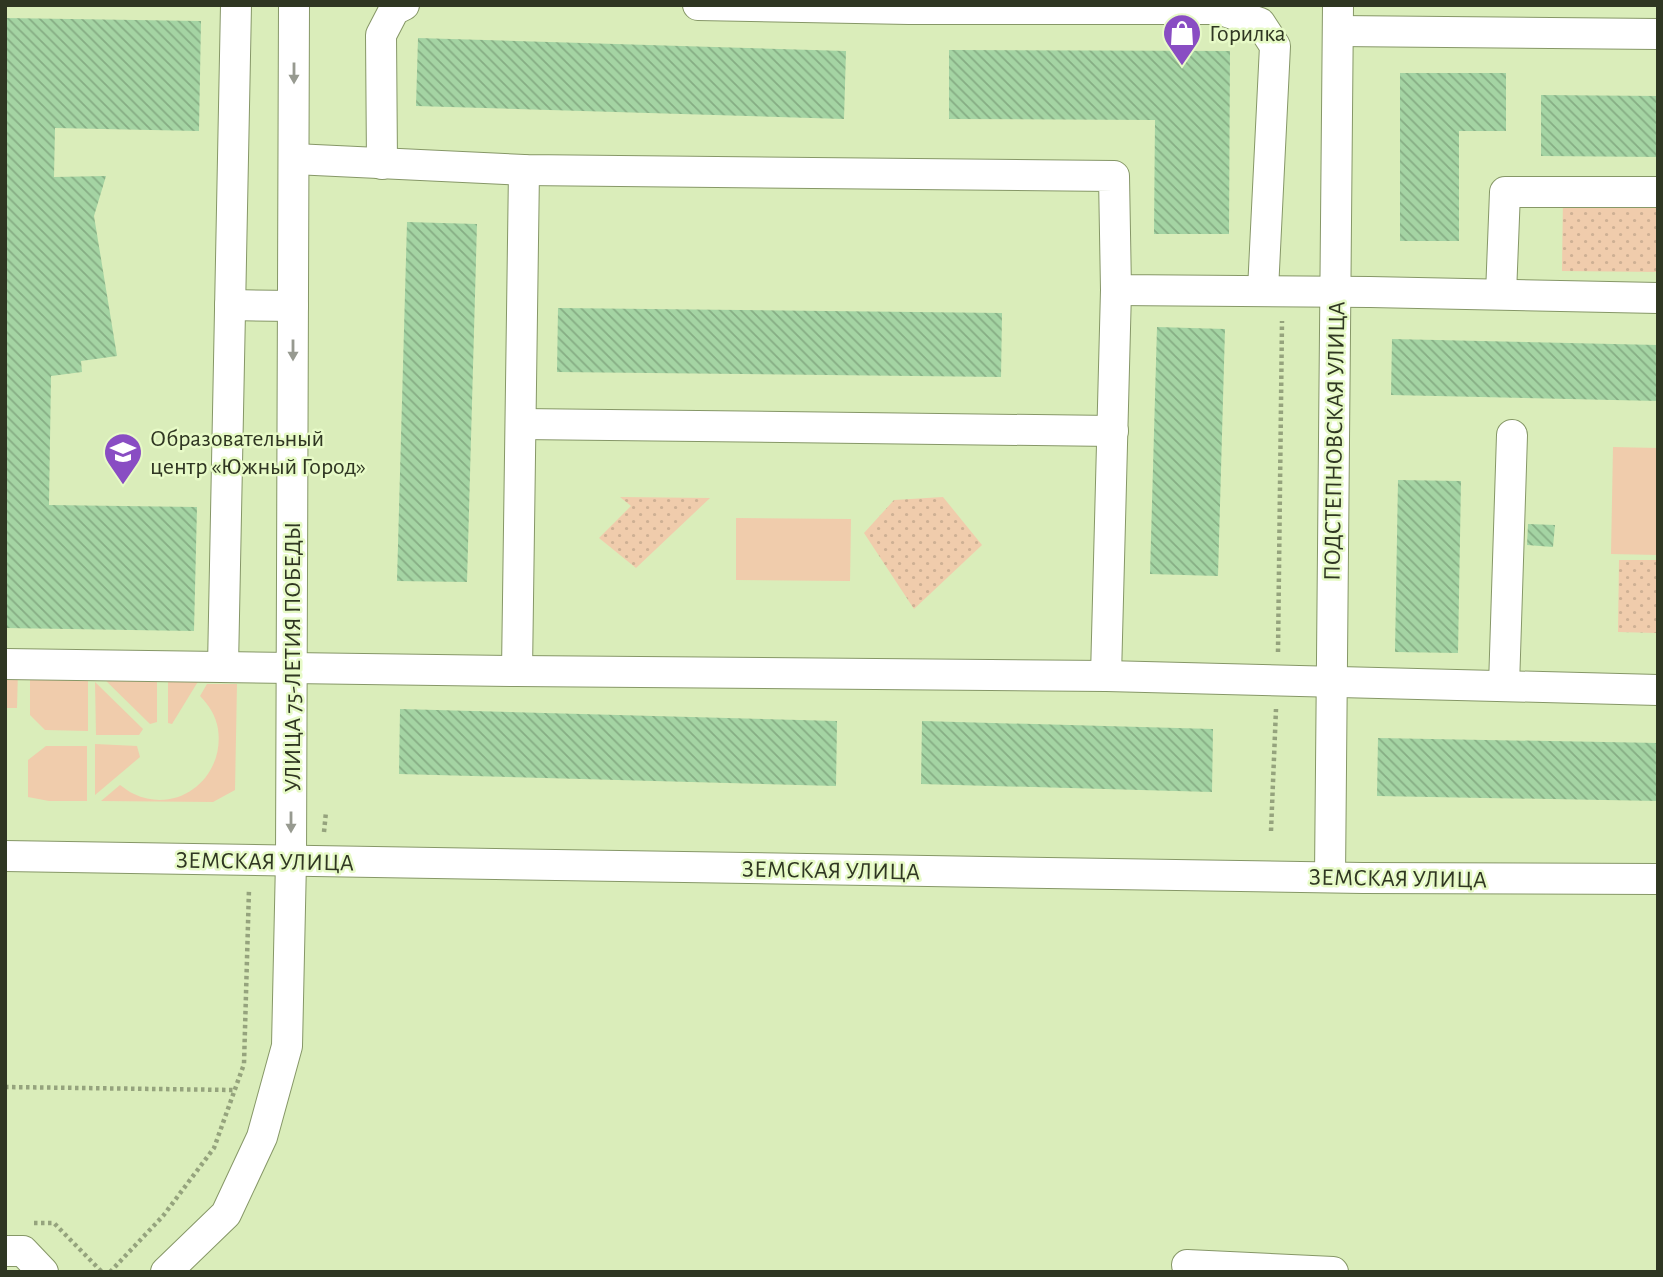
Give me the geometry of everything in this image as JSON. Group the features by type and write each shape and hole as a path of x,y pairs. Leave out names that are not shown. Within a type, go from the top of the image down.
{"street":[{"path":"223,667 236,5"},
{"name":"УЛИЦА 75-ЛЕТИЯ ПОБЕДЫ","path":"166,1272 226,1214 262,1137 287,1046 291,861 294,5"},
{"path":"382,164 381,35 394,9 404,5"},
{"path":"698,5 896,9 1218,9 1260,23 1275,46 1273,291"},
{"path":"1338,18 1658,34"},
{"name":"ПОДСТЕПНОВСКАЯ УЛИЦА","path":"1330,877 1338,18"},
{"path":"294,159 524,170 1114,176 1116,290 1106,676"},
{"path":"517,671 524,170"},
{"path":"1501,294 1505,192 1658,192"},
{"path":"1116,290 1335,291 1658,298"},
{"path":"230,305 293,306"},
{"path":"521,425 1113,431"},
{"path":"1504,686 1512,435"},
{"path":"5,664 1106,676 1658,690"},
{"name":"ЗЕМСКАЯ УЛИЦА","path":"5,856 1330,877 1658,879"},
{"path":"5,1251 23,1251 43,1272"},
{"path":"1187,1265 1333,1272"}],"path":[{"path":"1272,831 1278,680 1273,291"},
{"path":"110,1272 163,1216 214,1148 244,1064 249,861"},
{"path":"5,1087 234,1090"},
{"path":"29,1223 54,1223 102,1272"}],"shaded area":[{"path":"1563,197 1658,198 1658,272 1562,271"},
{"path":"1613,447 1658,448 1658,555 1611,554"},
{"path":"620,497 710,498 636,568 599,538 631,506"},
{"path":"943,497 982,545 914,609 864,533 894,500"},
{"path":"736,518 851,519 850,581 736,580"},
{"path":"1619,560 1657,560 1656,633 1618,632"},
{"path":"5,670 18,670 17,708 5,708"},
{"path":"30,671 88,671 88,731 45,730 30,715"},
{"path":"98,673 157,673 157,722 150,724"},
{"path":"168,674 202,675 172,724 168,723"},
{"path":"95,682 143,729 139,735 96,735"},
{"path":"207,684 237,684 235,790 213,802 101,801 120,785 132,793 151,799 167,799 196,787 206,776 214,762 218,746 216,720 200,696"},
{"path":"95,744 137,746 140,757 95,795"},
{"path":"46,746 87,746 87,801 49,801 28,797 28,760"}],"building":[{"path":"5,18 201,21 199,131 55,128 54,177 106,176 94,216 117,356 81,361 82,372 51,376 49,505 197,507 194,631 5,628"},
{"path":"418,38 846,51 844,119 416,106"},
{"path":"949,50 1230,51 1229,234 1154,234 1155,120 949,119"},
{"path":"1400,73 1506,73 1506,131 1459,131 1459,241 1400,241"},
{"path":"1541,95 1658,96 1658,157 1541,156"},
{"path":"407,222 477,224 467,582 397,581"},
{"path":"558,308 1002,313 1001,377 557,372"},
{"path":"1157,327 1225,329 1218,576 1150,574"},
{"path":"1392,339 1658,345 1658,401 1391,395"},
{"path":"1398,480 1461,481 1458,653 1395,652"},
{"path":"1528,524 1555,525 1553,547 1527,545"},
{"path":"400,709 837,721 836,786 399,774"},
{"path":"922,721 1213,729 1212,792 921,784"},
{"path":"1378,738 1658,743 1658,801 1377,796"}],"place":[{"name":"Горилка","path":"1182,67"},
{"name":"Образовательный центр «Южный Город»","path":"123,486"}]}
